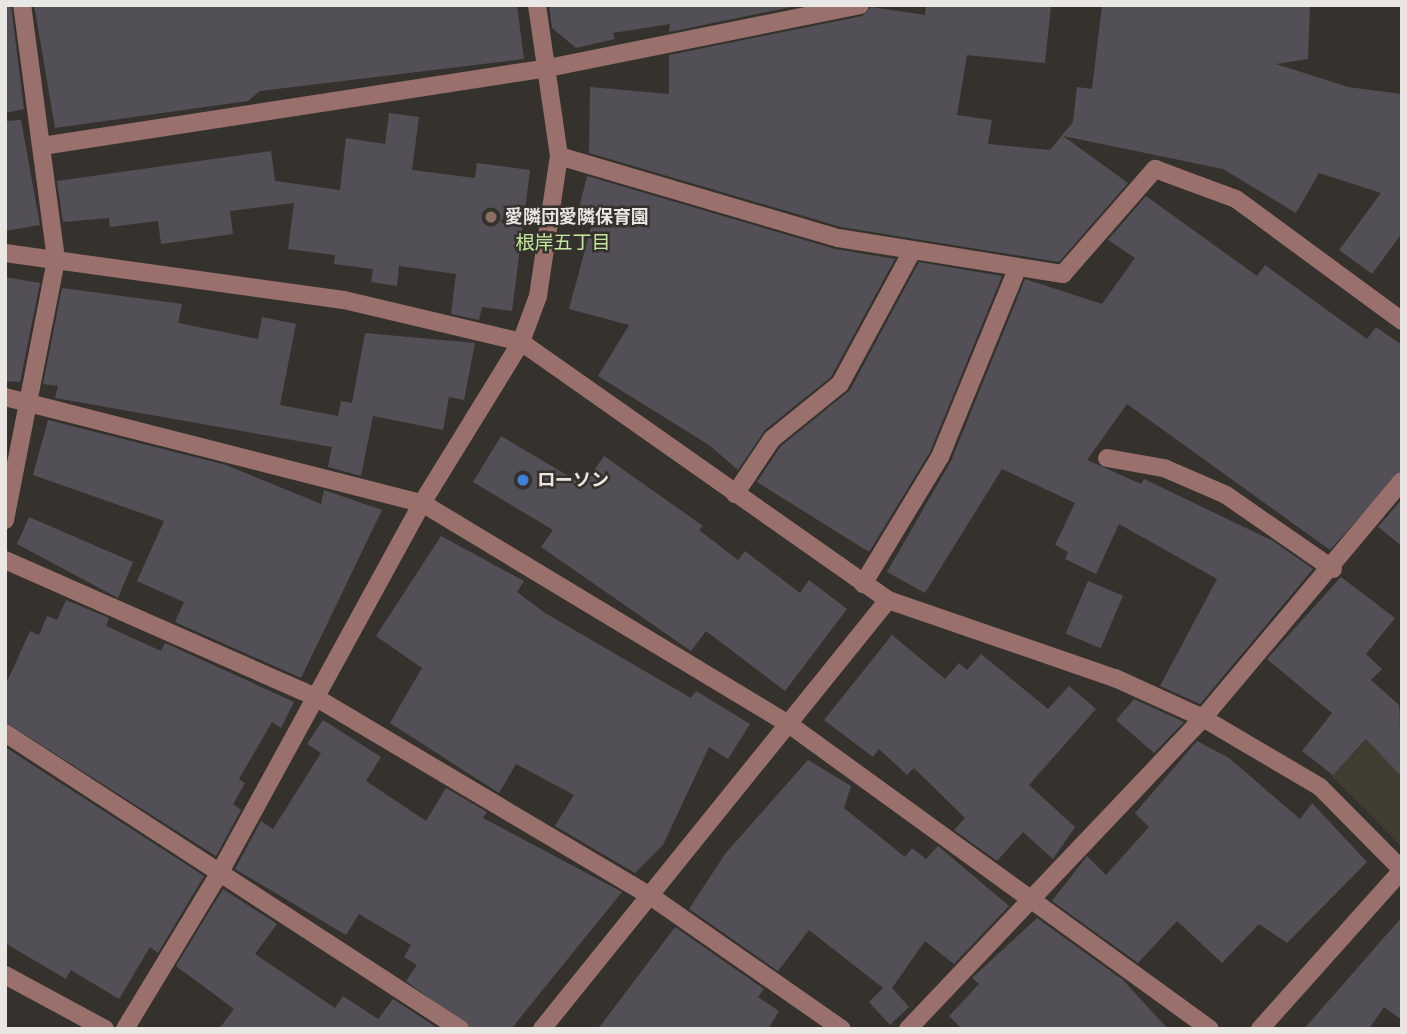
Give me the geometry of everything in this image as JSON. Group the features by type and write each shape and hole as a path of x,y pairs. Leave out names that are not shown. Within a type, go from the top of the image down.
{"street":[{"path":"5,520 56,259 22,5"},
{"path":"125,1029 220,872 422,503 521,342 538,296 559,156 537,5"},
{"path":"42,146 548,68 860,5"},
{"path":"559,156 909,255 1063,274 1155,169 1236,198 1402,321"},
{"path":"5,253 344,300 521,342 888,600 1115,678 1203,718 1320,787 1402,870 1260,1029"},
{"path":"736,494 772,439 840,384 909,255"},
{"path":"863,584 940,457 1017,269"},
{"path":"5,397 28,398 422,503 790,725 1210,1029"},
{"path":"1107,458 1164,468 1226,495 1333,569"},
{"path":"908,1029 1033,901 1203,718 1333,569 1402,481"},
{"path":"5,560 315,697 649,895 842,1029"},
{"path":"542,1029 790,725 888,600"},
{"path":"5,733 460,1029"},
{"path":"5,975 105,1029"}],"shaded area":[{"path":"1402,706 1402,847 1331,775"}],"building":[{"path":"5,5 11,5 24,109 5,113"},
{"path":"34,5 517,5 524,59 260,91 248,101 55,128"},
{"path":"549,5 801,5 669,32 670,24 613,33 615,39 576,48 552,28"},
{"path":"926,5 1051,5 1045,63 967,55 957,115 992,120 988,144 1050,150 1073,122 1077,87 1092,89 1102,5 1310,5 1308,59 1276,64 1348,87 1402,94 1402,233 1372,274 1339,250 1381,193 1319,173 1296,213 1223,169 1063,136 1128,183 1059,262 841,227 589,153 590,87 669,94 669,55 862,16 871,7 925,15"},
{"path":"389,113 419,117 412,170 475,178 477,163 530,170 512,311 482,307 479,320 451,314 456,274 399,266 397,286 371,282 373,269 334,264 335,255 288,249 294,203 230,211 233,234 161,244 158,221 110,227 109,218 63,222 57,181 271,151 275,181 340,190 346,138 385,144"},
{"path":"21,120 40,225 5,231 5,121"},
{"path":"587,176 835,249 895,259 831,377 765,430 738,470 709,445 598,376 629,325 569,309 593,220 577,216"},
{"path":"1146,196 1257,276 1265,265 1367,339 1376,327 1402,345 1402,470 1330,550 1127,404 1087,460 1141,484 1144,479 1273,541 1313,569 1200,704 1160,686 1217,579 1119,524 1096,574 1065,559 1068,552 1055,545 1075,503 1002,469 925,593 887,572 951,461 1025,279 1102,304 1135,258 1108,240"},
{"path":"919,262 1002,276 930,452 869,552 757,482 780,447 850,390"},
{"path":"5,277 40,283 20,382 5,381"},
{"path":"62,288 182,304 178,323 258,339 262,317 296,324 280,405 338,416 341,401 352,403 365,333 475,343 464,400 449,397 443,430 373,416 361,476 328,467 332,447 55,398 58,386 43,384"},
{"path":"48,420 226,465 321,504 324,490 382,510 301,678 175,622 184,602 137,581 164,521 33,475"},
{"path":"501,436 584,485 604,456 703,526 699,530 738,560 745,551 800,593 809,580 847,609 785,691 706,631 691,651 541,547 553,530 473,482"},
{"path":"1402,499 1402,546 1378,527"},
{"path":"29,517 133,562 118,598 17,544"},
{"path":"441,536 524,581 517,592 545,613 691,698 696,691 750,724 728,759 709,747 663,845 635,873 555,826 574,795 516,764 499,793 390,723 422,668 376,636"},
{"path":"1341,577 1395,618 1366,654 1382,669 1371,680 1399,705 1402,777 1366,739 1333,775 1302,751 1332,713 1267,659"},
{"path":"1088,581 1123,596 1101,648 1066,633"},
{"path":"66,600 109,618 106,626 161,651 165,643 294,702 281,728 272,722 239,779 245,783 233,804 241,810 216,856 5,722 5,686 30,631 39,635 47,616 57,620"},
{"path":"892,635 945,679 959,663 967,670 981,654 1048,709 1069,686 1096,709 1029,785 1075,827 1053,859 1023,832 997,861 954,830 965,818 914,768 907,775 879,749 873,757 824,720"},
{"path":"1134,699 1184,722 1154,753 1116,720"},
{"path":"323,720 381,757 366,781 426,821 446,788 487,812 483,818 622,892 511,1029 471,1029 406,981 417,965 404,957 411,945 359,914 346,935 235,869 261,821 273,829 321,753 307,744"},
{"path":"1197,741 1229,758 1300,819 1312,803 1367,862 1287,943 1259,924 1222,963 1177,921 1138,963 1052,901 1087,856 1106,875 1149,827 1135,813"},
{"path":"5,747 204,876 158,953 150,947 119,999 71,970 66,979 5,943"},
{"path":"808,760 851,786 844,808 905,857 912,848 926,859 938,846 1009,906 954,964 925,941 892,988 909,1007 890,1025 869,1002 883,988 809,930 778,971 689,909 725,854"},
{"path":"223,889 277,924 255,954 335,1008 343,996 378,1019 393,999 439,1029 219,1029 234,1009 176,966"},
{"path":"1402,917 1402,1020 1384,1007 1369,1029 1304,1029"},
{"path":"1037,918 1123,980 1168,1029 962,1029 949,1016 979,984 972,978"},
{"path":"675,927 764,989 758,997 779,1011 768,1029 598,1029"}],"place":[{"name":"愛隣団愛隣保育園","path":"491,217"},
{"name":"ローソン","path":"523,480"}],"district":[{"name":"根岸五丁目","path":"563,243"}]}
